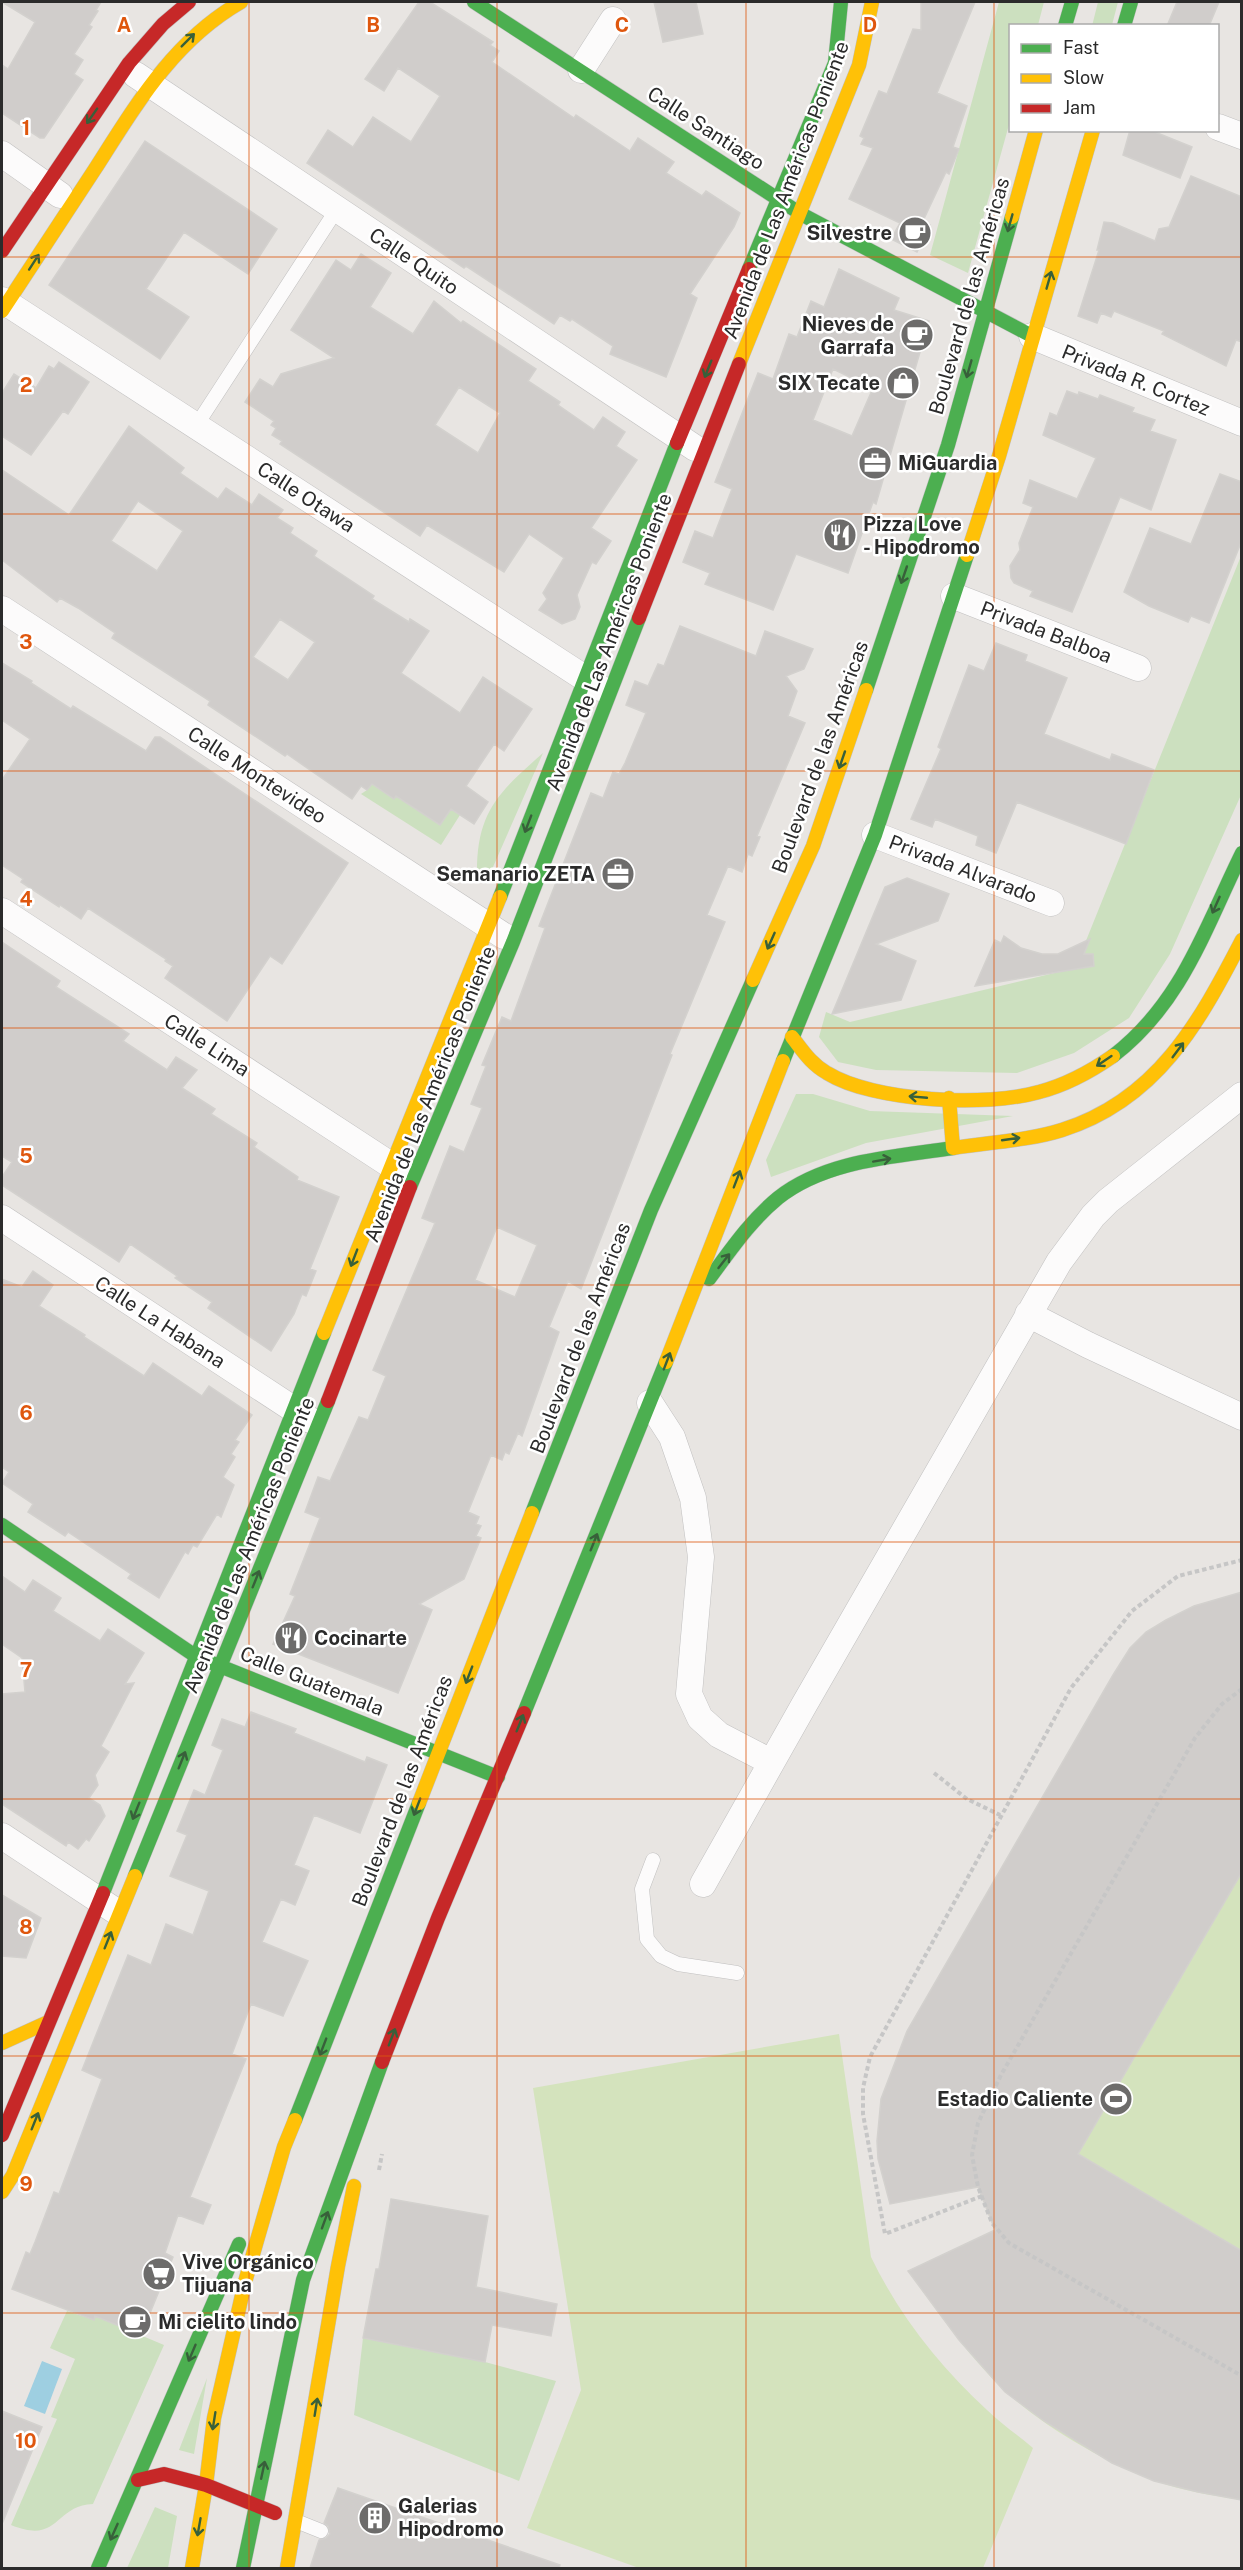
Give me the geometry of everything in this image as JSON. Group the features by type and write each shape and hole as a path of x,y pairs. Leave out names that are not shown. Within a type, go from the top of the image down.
{"street":[{"path":"2,251 45,184 150,36 189,2"},
{"path":"3,305 150,84 172,55 198,30 241,2"},
{"name":"Calle Santiago","path":"474,2 801,214 1032,336"},
{"name":"Avenida de Las Américas Poniente","path":"5,2179 110,1907 196,1657 391,1165 489,926 584,678 680,438 835,63 841,2"},
{"name":"Avenida de Las Américas Poniente","path":"2,2135 48,2022 110,1907 221,1666 319,1425 413,1179 513,942 703,453 801,214 859,65 872,2"},
{"path":"1066,24 1072,2"},
{"path":"1125,24 1131,2"},
{"path":"582,70 613,20"},
{"name":"Calle Quito","path":"126,68 703,453"},
{"path":"1219,127 1242,136"},
{"name":"Boulevard de las Américas","path":"192,2568 219,2397 254,2249 284,2147 651,1210 813,846 948,445 1035,132"},
{"path":"243,2568 303,2280 377,2076 438,1918 498,1777 650,1403 792,1037 875,835 999,456 1092,132"},
{"path":"2,154 73,203"},
{"name":"Calle Otawa","path":"3,305 196,426 610,694"},
{"name":"Privada R. Cortez","path":"1032,336 1242,423"},
{"name":"Privada Balboa","path":"954,596 1138,668"},
{"name":"Calle Montevideo","path":"2,609 513,942"},
{"name":"Privada Alvarado","path":"875,835 1051,903"},
{"path":"792,1037 815,1065 849,1084 890,1095 949,1098 1006,1097 1040,1093 1083,1076 1121,1050 1154,1018 1171,995 1194,954 1242,853"},
{"name":"Calle Lima","path":"2,911 413,1179"},
{"path":"688,1307 758,1217 788,1190 822,1173 859,1164 1062,1130 1104,1113 1142,1088 1172,1057 1199,1021 1242,939"},
{"path":"703,1884 1059,1263 1093,1215 1108,1201 1242,1095"},
{"path":"949,1098 953,1148"},
{"name":"Calle La Habana","path":"2,1218 294,1411 319,1425"},
{"path":"1028,1314 1088,1345 1242,1417"},
{"path":"650,1403 672,1437 693,1498 701,1557 689,1694 700,1718 719,1735 771,1762"},
{"name":"Calle Guatemala","path":"2,1525 196,1657 498,1777"},
{"path":"2,1836 110,1907"},
{"path":"2,2043 48,2022"},
{"path":"287,2568 338,2266 377,2076"},
{"path":"98,2568 225,2276 284,2147"},
{"path":"138,2480 164,2474 206,2485 296,2521"}],"lane":[{"path":"196,426 337,209"},
{"path":"653,1860 642,1889 647,1939 662,1956 678,1964 737,1973"},
{"path":"296,2521 321,2531"}],"path":[{"path":"982,2196 885,2234 863,2114 863,2088 870,2057 1071,1688 1132,1611 1178,1576 1242,1560"},
{"path":"1242,1689 1222,1704 1195,1738 1001,2075 978,2123 972,2155 982,2196 992,2223 1009,2243 1242,2376"},
{"path":"934,1773 968,1799 1000,1815"},
{"path":"378,2175 383,2152"}],"green space":[{"path":"999,2 1044,2 1038,24 1009,24 1009,125 968,273 930,255"},
{"path":"1098,2 1118,2 1112,24 1092,24"},
{"path":"1241,556 1241,795 1170,954 1129,1018 1074,1053 1017,1073 876,1070 838,1062 819,1037 826,1012 850,1022 1075,968"},
{"path":"543,753 486,883 477,876 481,835 486,820 502,793"},
{"path":"374,780 440,825 451,809 460,815 441,845 361,794"},
{"path":"796,1094 813,1094 870,1111 1013,1116 866,1143 771,1177 766,1160"},
{"name":"Estadio Caliente","path":"1241,1689 1241,2500 1186,2490 1153,2480 1115,2464 1055,2430 1005,2391 978,2363 908,2271 995,2230 978,2187"},
{"path":"839,2034 871,2257 894,2299 937,2358 992,2415 1033,2448 983,2568 639,2568 527,2528 581,2390 533,2088"},
{"path":"67,2311 94,2320 95,2316 164,2345 93,2504 80,2506 70,2511 48,2528 27,2530 11,2525 57,2419 51,2417 75,2359 50,2348"},
{"path":"363,2338 485,2362 556,2381 519,2481 354,2415"},
{"path":"207,2378 194,2454 179,2450"},
{"path":"155,2507 177,2516 168,2568 127,2568"}],"water":[{"path":"42,2361 62,2369 45,2414 24,2406"}],"building":[{"path":"2,2 101,2 89,25 92,27 74,54 83,60 74,74 83,80 44,138 40,138 2,113 2,65 8,69 35,22"},
{"path":"419,2 430,2 493,42 490,45 499,51 492,62 574,118 576,115 630,151 638,138 674,162 666,173 702,196 706,191 740,213 734,227 690,294 697,298 666,377 610,354 613,346 572,319 570,321 560,315 554,324 466,266 464,268 307,163 328,130 353,147 373,117 411,142 440,96 398,68 384,91 365,79"},
{"path":"654,2 696,2 703,34 663,42"},
{"path":"921,2 975,2 937,93 967,106 953,147 959,149 949,174 946,172 923,221 930,225 917,252 891,239 900,223 849,199 873,148 861,144 864,138 860,136 879,91 887,94 913,29 921,30"},
{"path":"1177,2 1219,2 1210,24 1168,24"},
{"path":"1129,132 1155,132 1192,147 1180,178 1123,155"},
{"path":"145,141 277,229 248,274 184,232 146,289 189,317 160,359 49,285"},
{"path":"1191,176 1242,197 1242,342 1236,340 1226,366 1162,334 1164,331 1114,311 1111,317 1101,313 1097,323 1078,316 1099,250 1097,250 1104,222 1113,223 1155,241 1159,229 1169,227"},
{"path":"361,254 391,273 370,307 413,334 434,301 461,323 463,321 536,369 528,381 560,402 558,405 594,430 603,417 625,432 616,446 637,460 591,528 611,541 596,564 592,562 577,595 580,607 575,619 562,624 539,610 547,599 543,593 564,558 529,534 504,572 427,525 420,536 280,444 282,441 272,435 276,428 271,425 274,421 245,402 260,379 273,387 281,374 334,358 291,330 336,260 351,270","holes":["459,387 500,413 478,453 435,425"]},
{"path":"839,269 899,298 894,310 929,321 876,504 873,502 848,573 796,554 773,610 705,584 710,573 683,562 695,531 713,538 732,489 715,482 758,373 773,379 789,334 797,337 811,301 824,307","holes":["833,369 873,388 852,436 813,420"]},
{"path":"59,362 89,382 68,414 63,411 31,455 2,436 2,393 14,374 36,388 49,366 54,369"},
{"path":"1067,391 1078,395 1079,392 1098,399 1100,395 1134,408 1132,412 1155,420 1150,431 1176,440 1151,510 1120,497 1072,612 1030,596 1033,591 1014,583 1010,566 1020,550 1019,543 1033,507 1023,503 1030,480 1077,499 1096,458 1043,435 1050,413 1057,416"},
{"path":"129,426 184,468 180,473 218,499 226,488 252,505 259,494 283,510 277,518 293,528 290,533 317,551 314,556 374,596 372,599 409,622 410,619 429,631 401,673 460,713 483,677 532,709 504,751 494,744 466,786 488,802 474,824 451,809 440,825 396,796 394,799 372,784 367,790 361,786 352,799 287,754 285,756 208,705 210,701 112,638 115,633 78,608 60,598 57,602 2,560 2,470 69,515","holes":["138,501 183,531 157,571 111,541","280,619 315,642 288,680 253,657"]},
{"path":"1220,474 1242,482 1242,540 1209,623 1191,616 1188,622 1149,606 1124,592 1150,528 1191,544"},
{"path":"680,626 756,656 765,631 813,649 804,669 786,676 797,691 788,716 805,723 757,836 760,837 752,856 748,854 742,872 728,866 707,915 725,922 670,1054 672,1055 581,1289 568,1281 549,1327 559,1332 522,1436 518,1433 509,1454 505,1452 502,1460 491,1455 468,1512 479,1517 476,1524 481,1526 476,1536 481,1538 464,1579 419,1604 432,1610 398,1693 273,1644 295,1596 290,1594 320,1518 305,1512 318,1477 330,1481 359,1417 368,1420 386,1376 373,1370 435,1223 422,1218 450,1146 464,1152 482,1108 471,1104 486,1066 482,1065 502,1017 511,1021 545,928 539,926 591,793 603,798 613,772 619,774 625,763 646,713 626,705 635,681 648,686 658,664 664,666","holes":["497,1227 537,1245 515,1297 475,1280"]},
{"path":"996,643 1027,655 1025,661 1067,678 1044,734 1110,760 1112,754 1154,770 1126,844 1017,802 996,853 976,845 978,836 935,819 932,827 911,819 941,749 938,747 969,665 984,671"},
{"path":"2,663 71,709 73,706 146,751 155,737 160,737 348,863 282,964 270,956 227,1021 165,978 173,966 165,961 166,959 88,908 81,919 60,905 59,907 21,882 23,879 2,865 2,780 30,739 2,720"},
{"path":"907,878 949,894 938,921 876,944 916,961 901,1000 832,1014 885,887"},
{"path":"1004,936 1021,948 1042,954 1058,954 1090,939 1084,954 1093,954 1094,966 975,986 995,940 1001,943"},
{"path":"2,942 60,981 56,987 129,1034 123,1041 167,1070 176,1057 197,1070 182,1088 215,1109 211,1114 257,1143 254,1147 298,1177 297,1180 339,1197 310,1269 316,1271 306,1296 302,1294 294,1314 271,1351 208,1308 212,1302 130,1244 119,1262 2,1185 2,1177 12,1162 2,1156"},
{"path":"33,1271 53,1285 39,1306 85,1335 84,1337 144,1376 153,1363 202,1396 209,1386 252,1415 235,1440 239,1442 231,1454 235,1457 223,1477 234,1485 221,1517 217,1514 197,1547 193,1545 188,1554 185,1552 159,1598 128,1578 131,1574 68,1532 65,1536 28,1512 33,1504 2,1483 9,1472 2,1467 2,1279 22,1287"},
{"path":"2,1576 25,1592 33,1580 61,1598 53,1611 100,1641 108,1629 144,1653 125,1684 134,1683 101,1746 109,1752 95,1775 98,1785 89,1798 100,1805 105,1816 89,1841 86,1839 78,1849 68,1842 66,1846 2,1804 2,1694 25,1692 22,1658 2,1644"},
{"name":"Estadio Caliente","path":"1242,1592 1242,1872 1078,2154 1242,2251 1242,2500 1154,2481 1112,2463 1044,2421 1005,2392 959,2340 908,2271 995,2230 978,2187 890,2204 878,2159 877,2141 881,2099 907,2031 1130,1648 1146,1632 1194,1606"},
{"path":"251,1712 296,1729 294,1733 365,1762 367,1757 387,1765 360,1833 314,1815 294,1865 309,1871 295,1905 281,1899 262,1942 308,1961 283,2016 251,2004 232,2054 246,2059 190,2197 211,2205 203,2224 178,2215 165,2253 173,2257 141,2335 95,2316 94,2320 12,2289 26,2252 30,2254 54,2192 59,2194 102,2079 82,2070 128,1955 151,1965 166,1924 193,1935 209,1891 170,1876 187,1835 177,1831 194,1790 205,1795 223,1750 212,1745 222,1719 245,1727"},
{"path":"2,1895 41,1918 26,1958 2,1956"},
{"path":"391,2199 488,2216 476,2287 557,2304 551,2336 492,2325 485,2362 363,2338 376,2269 379,2269"},
{"path":"2,2411 42,2427 2,2524"},
{"name":"Galerias Hipodromo","path":"338,2488 560,2565 559,2568 310,2568 319,2540 330,2534 328,2526 324,2523"}],"traffic: fast":[{"path":"474,2 801,214 1032,336"},
{"path":"749,269 835,63 841,2"},
{"path":"1066,24 1072,2"},
{"path":"1125,24 1131,2"},
{"path":"866,690 948,445 1012,217"},
{"path":"500,897 677,443"},
{"path":"783,1061 875,835 967,555"},
{"path":"410,1187 513,942 639,618"},
{"path":"1113,1056 1137,1035 1157,1012 1190,963 1242,853"},
{"path":"532,1513 651,1210 753,980"},
{"path":"709,1279 758,1216 797,1185 817,1175 861,1162 953,1148"},
{"path":"103,1893 324,1333"},
{"path":"524,1713 666,1362"},
{"path":"135,1876 328,1401"},
{"path":"2,1525 197,1657 498,1777"},
{"path":"295,2120 419,1803"},
{"path":"243,2568 303,2280 382,2062"},
{"path":"98,2568 239,2244"}],"traffic: slow":[{"path":"2,311 141,98 158,76 195,36 241,2"},
{"path":"739,364 859,65 872,2"},
{"path":"1012,217 1035,132"},
{"path":"967,555 999,456 1092,132"},
{"path":"753,980 813,846 866,690"},
{"path":"324,1333 500,897"},
{"path":"949,1098 953,1148 1049,1134 1095,1117 1124,1099 1149,1079 1172,1055 1209,1000 1242,940"},
{"path":"792,1037 816,1066 847,1083 901,1096 931,1099 991,1099 1039,1092 1078,1077 1113,1056"},
{"path":"666,1362 783,1061"},
{"path":"419,1803 532,1513"},
{"path":"2,2192 13,2175 135,1876"},
{"path":"2,2043 48,2022"},
{"path":"192,2568 206,2485 214,2418 245,2282 284,2147 295,2120"},
{"path":"287,2568 338,2266 354,2186"}],"traffic: jam":[{"path":"2,251 129,63 163,24 189,2"},
{"path":"677,443 749,269"},
{"path":"639,618 739,364"},
{"path":"328,1401 410,1187"},
{"path":"382,2062 438,1918 524,1713"},
{"path":"2,2135 103,1893"},
{"path":"138,2480 164,2474 206,2485 275,2513"}],"place":[{"name":"Silvestre","path":"915,233"},
{"name":"Nieves de Garrafa","path":"917,335"},
{"name":"SIX Tecate","path":"903,383"},
{"name":"MiGuardia","path":"875,463"},
{"name":"Pizza Love - Hipodromo","path":"840,535"},
{"name":"Semanario ZETA","path":"618,874"},
{"name":"Cocinarte","path":"291,1638"},
{"name":"Estadio Caliente","path":"1116,2099"},
{"name":"Vive Orgánico Tijuana","path":"159,2274"},
{"name":"Mi cielito lindo","path":"135,2322"},
{"name":"Galerias Hipodromo","path":"375,2518"}]}
